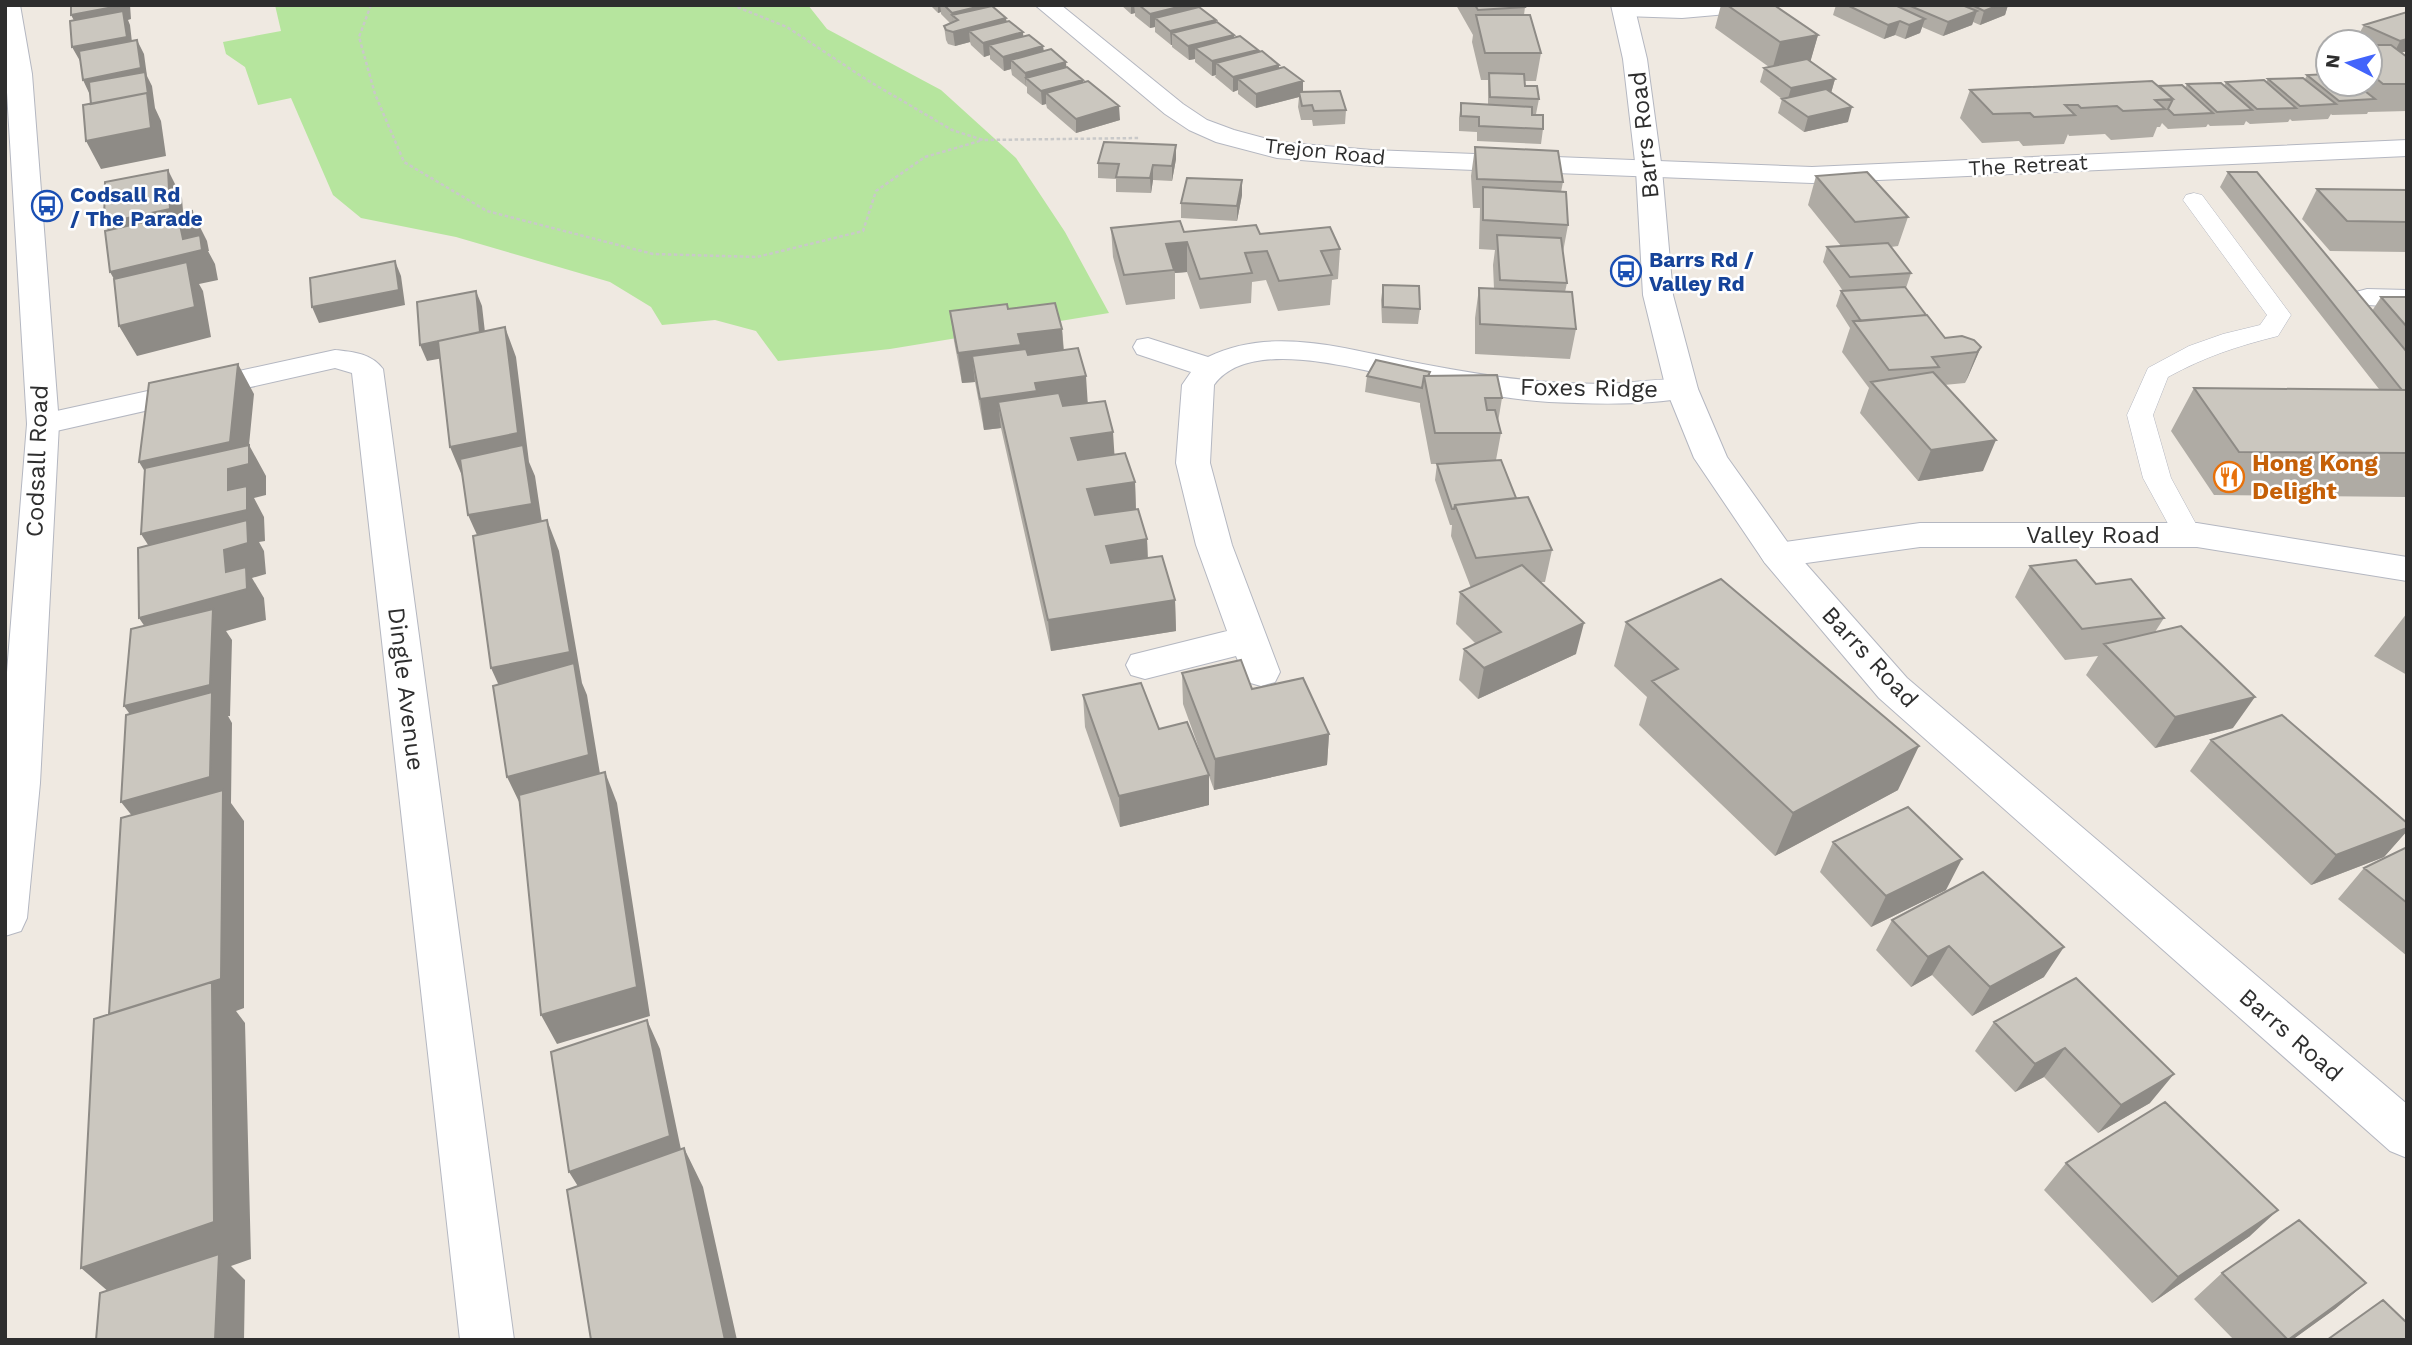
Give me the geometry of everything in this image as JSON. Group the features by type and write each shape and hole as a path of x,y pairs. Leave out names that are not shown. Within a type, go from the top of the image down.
{"street":[{"name":"Codsall Road","path":"5,918 19,783 43,424 20,74 8,5"},
{"name":"Trejon Road","path":"1046,5 1174,109 1198,125 1225,136 1277,150 1345,156 1649,170"},
{"path":"1623,7 1682,11 1750,5"},
{"name":"Barrs Road","path":"1623,7 1636,58 1649,170 1658,295 1682,389 1711,458 1778,555 1893,688 2407,1135"},
{"name":"The Retreat","path":"1649,170 1812,175 2407,148"},
{"path":"2376,287 2406,299"},
{"path":"1144,665 1254,656 1214,545 1193,463 1198,385 1210,368 1148,347"},
{"name":"Foxes Ridge","path":"1210,368 1234,356 1261,351 1306,350 1421,373 1548,392 1614,393 1682,389"},
{"name":"Dingle Avenue","path":"43,424 335,359 354,360 367,369 487,1340"},
{"name":"Valley Road","path":"1778,555 1920,535 2188,535 2407,569"}],"lane":[{"path":"2188,535 2157,478 2140,415 2157,373 2198,351 2232,339 2269,331 2279,315 2194,200"}],"path":[{"path":"372,5 359,37 375,94 404,162 486,211 653,254 757,257 863,230 876,191 925,157 983,141 1144,138"},
{"path":"732,5 787,27 867,80 941,124 983,141"}],"green space":[{"path":"275,5 808,5 827,29 941,90 1016,158 1065,232 1109,313 890,349 778,361 756,331 715,320 662,325 651,307 610,282 456,237 361,218 333,195 291,98 258,105 245,67 226,54 223,42 281,31"}],"building":[{"path":"71,5 124,5 71,15"},
{"path":"944,5 985,5 952,13"},
{"path":"1139,5 1186,5 1150,14"},
{"path":"1475,5 1524,5 1525,7 1478,10"},
{"path":"1727,5 1774,5 1818,35 1780,42"},
{"path":"1847,5 1895,5 1925,19 1909,25 1900,21 1888,25"},
{"path":"1908,5 1962,5 1977,11 1948,22"},
{"path":"1972,5 1999,5 1984,11"},
{"path":"992,6 1006,18 953,32 946,30 944,26 958,20 952,15"},
{"path":"1199,7 1216,20 1170,31 1155,18"},
{"path":"123,11 127,37 72,47 70,21"},
{"path":"2407,12 2407,39 2400,41 2384,34 2384,28 2364,25"},
{"path":"1476,15 1530,15 1541,53 1485,53"},
{"path":"1009,21 1023,32 983,43 969,31"},
{"path":"1217,22 1234,35 1188,46 1172,33"},
{"path":"1029,35 1043,46 1003,57 989,45"},
{"path":"1240,36 1258,50 1212,61 1195,48"},
{"path":"137,40 141,68 83,80 79,51"},
{"path":"2384,45 2391,45 2407,57 2407,84 2384,84"},
{"path":"1051,49 1066,62 1025,73 1011,60"},
{"path":"1262,51 1279,65 1233,77 1216,63"},
{"path":"1807,59 1835,79 1791,88 1764,68"},
{"path":"1067,67 1083,80 1041,91 1026,78"},
{"path":"1284,67 1303,81 1256,94 1238,79"},
{"path":"145,72 148,94 91,104 89,82"},
{"path":"1489,73 1524,74 1525,86 1537,86 1539,99 1490,97"},
{"path":"2303,78 2314,87 2314,98 2328,98 2336,104 2300,106 2268,79"},
{"path":"2264,80 2296,108 2257,109 2226,82"},
{"path":"1088,81 1119,106 1076,119 1046,93"},
{"path":"2152,81 2173,99 2155,100 2165,109 2123,111 2117,106 2081,108 2078,105 2065,105 2075,115 2034,117 2030,113 1993,114 1970,90"},
{"path":"2221,83 2252,110 2217,112 2187,84"},
{"path":"2182,85 2213,113 2174,115 2168,109 2173,99 2159,86"},
{"path":"1826,89 1852,107 1808,117 1782,99"},
{"path":"1340,91 1346,110 1314,111 1312,105 1302,106 1299,92"},
{"path":"147,93 151,128 86,141 83,105"},
{"path":"2335,98 2375,99 2339,101"},
{"path":"1461,103 1532,107 1532,115 1543,115 1543,129 1479,126 1479,117 1461,116"},
{"path":"1104,142 1176,145 1172,166 1153,165 1150,178 1116,177 1119,164 1098,163"},
{"path":"1475,147 1558,151 1563,182 1477,179"},
{"path":"168,170 170,209 104,223 105,182"},
{"path":"1867,172 1908,217 1855,222 1816,176"},
{"path":"2228,172 2257,172 2407,352 2407,390 2402,390"},
{"path":"1187,178 1242,180 1237,206 1181,203"},
{"path":"1483,187 1566,192 1568,225 1483,220"},
{"path":"2317,189 2407,190 2407,222 2347,221"},
{"path":"192,211 194,222 180,225 183,239 200,235 202,250 110,272 105,231"},
{"path":"1180,221 1184,232 1256,225 1260,234 1330,227 1340,249 1321,251 1332,275 1279,281 1267,251 1245,253 1252,273 1200,279 1187,242 1166,244 1174,270 1124,275 1111,228"},
{"path":"1497,235 1561,238 1567,283 1500,280"},
{"path":"1888,243 1911,273 1850,277 1827,247"},
{"path":"395,261 399,290 312,307 310,278"},
{"path":"187,262 195,307 119,326 114,279"},
{"path":"1383,285 1419,286 1420,309 1383,307"},
{"path":"1905,287 1926,315 1861,321 1841,291"},
{"path":"1479,288 1572,292 1576,329 1480,324"},
{"path":"476,291 480,332 420,345 417,302"},
{"path":"2381,297 2407,297 2407,327"},
{"path":"1055,303 1062,329 1018,334 1021,345 958,353 950,311 1007,304 1008,309"},
{"path":"1927,315 1945,338 1962,336 1974,340 1981,347 1977,352 1932,357 1939,367 1889,370 1853,321"},
{"path":"505,327 518,433 450,447 438,341"},
{"path":"1078,348 1086,376 1035,383 1037,391 980,399 972,356 1026,349 1028,355"},
{"path":"1376,360 1430,372 1428,376 1424,376 1422,388 1367,376"},
{"path":"238,364 230,442 139,462 149,383"},
{"path":"1933,372 1996,440 1931,450 1871,382"},
{"path":"1497,375 1502,398 1485,398 1487,410 1495,410 1501,433 1435,433 1424,376"},
{"path":"2194,388 2407,390 2407,453 2239,452"},
{"path":"1059,393 1063,406 1105,401 1113,432 1071,438 1078,460 1125,453 1135,482 1087,489 1095,515 1138,509 1147,539 1106,546 1111,563 1162,556 1175,600 1048,620 998,402"},
{"path":"249,445 249,464 228,469 228,490 247,486 247,510 141,534 145,468"},
{"path":"523,445 532,504 468,515 460,459"},
{"path":"1501,460 1516,498 1455,505 1452,509 1437,464"},
{"path":"1528,497 1552,550 1476,558 1455,505"},
{"path":"247,520 248,543 224,550 226,572 246,567 247,589 139,618 138,548"},
{"path":"547,520 570,652 491,668 473,536"},
{"path":"2076,560 2096,584 2131,579 2164,618 2082,629 2030,566"},
{"path":"1522,565 1584,623 1484,668 1464,649 1501,632 1460,592"},
{"path":"1721,579 1919,746 1793,813 1652,681 1678,669 1626,622"},
{"path":"213,609 210,685 124,706 131,629"},
{"path":"2181,626 2255,697 2175,717 2104,644"},
{"path":"1241,660 1252,689 1303,678 1329,734 1215,759 1182,673"},
{"path":"574,663 589,755 507,777 493,686"},
{"path":"1141,683 1159,729 1187,722 1209,775 1119,796 1083,695"},
{"path":"212,692 210,777 121,802 126,715"},
{"path":"2282,715 2407,823 2407,828 2336,855 2211,740"},
{"path":"605,772 637,987 541,1015 519,795"},
{"path":"223,790 221,979 109,1014 121,818"},
{"path":"1908,807 1962,859 1886,896 1833,842"},
{"path":"2407,847 2407,903 2364,868"},
{"path":"1983,872 2064,947 1990,987 1949,946 1928,957 1892,920"},
{"path":"2076,978 2174,1074 2121,1105 2065,1048 2035,1064 1994,1022"},
{"path":"212,982 214,1222 81,1268 94,1019"},
{"path":"647,1020 670,1136 569,1172 551,1052"},
{"path":"2165,1102 2278,1210 2178,1277 2066,1163"},
{"path":"684,1148 725,1340 591,1340 567,1190"},
{"path":"2299,1220 2366,1283 2288,1340 2222,1273"},
{"path":"219,1254 215,1340 96,1340 100,1293"},
{"path":"2383,1300 2407,1323 2407,1340 2327,1340"}],"place":[{"name":"Codsall Rd / The Parade","path":"47,206"},
{"name":"Barrs Rd / Valley Rd","path":"1626,271"},
{"name":"Hong Kong Delight","path":"2229,477"}]}
